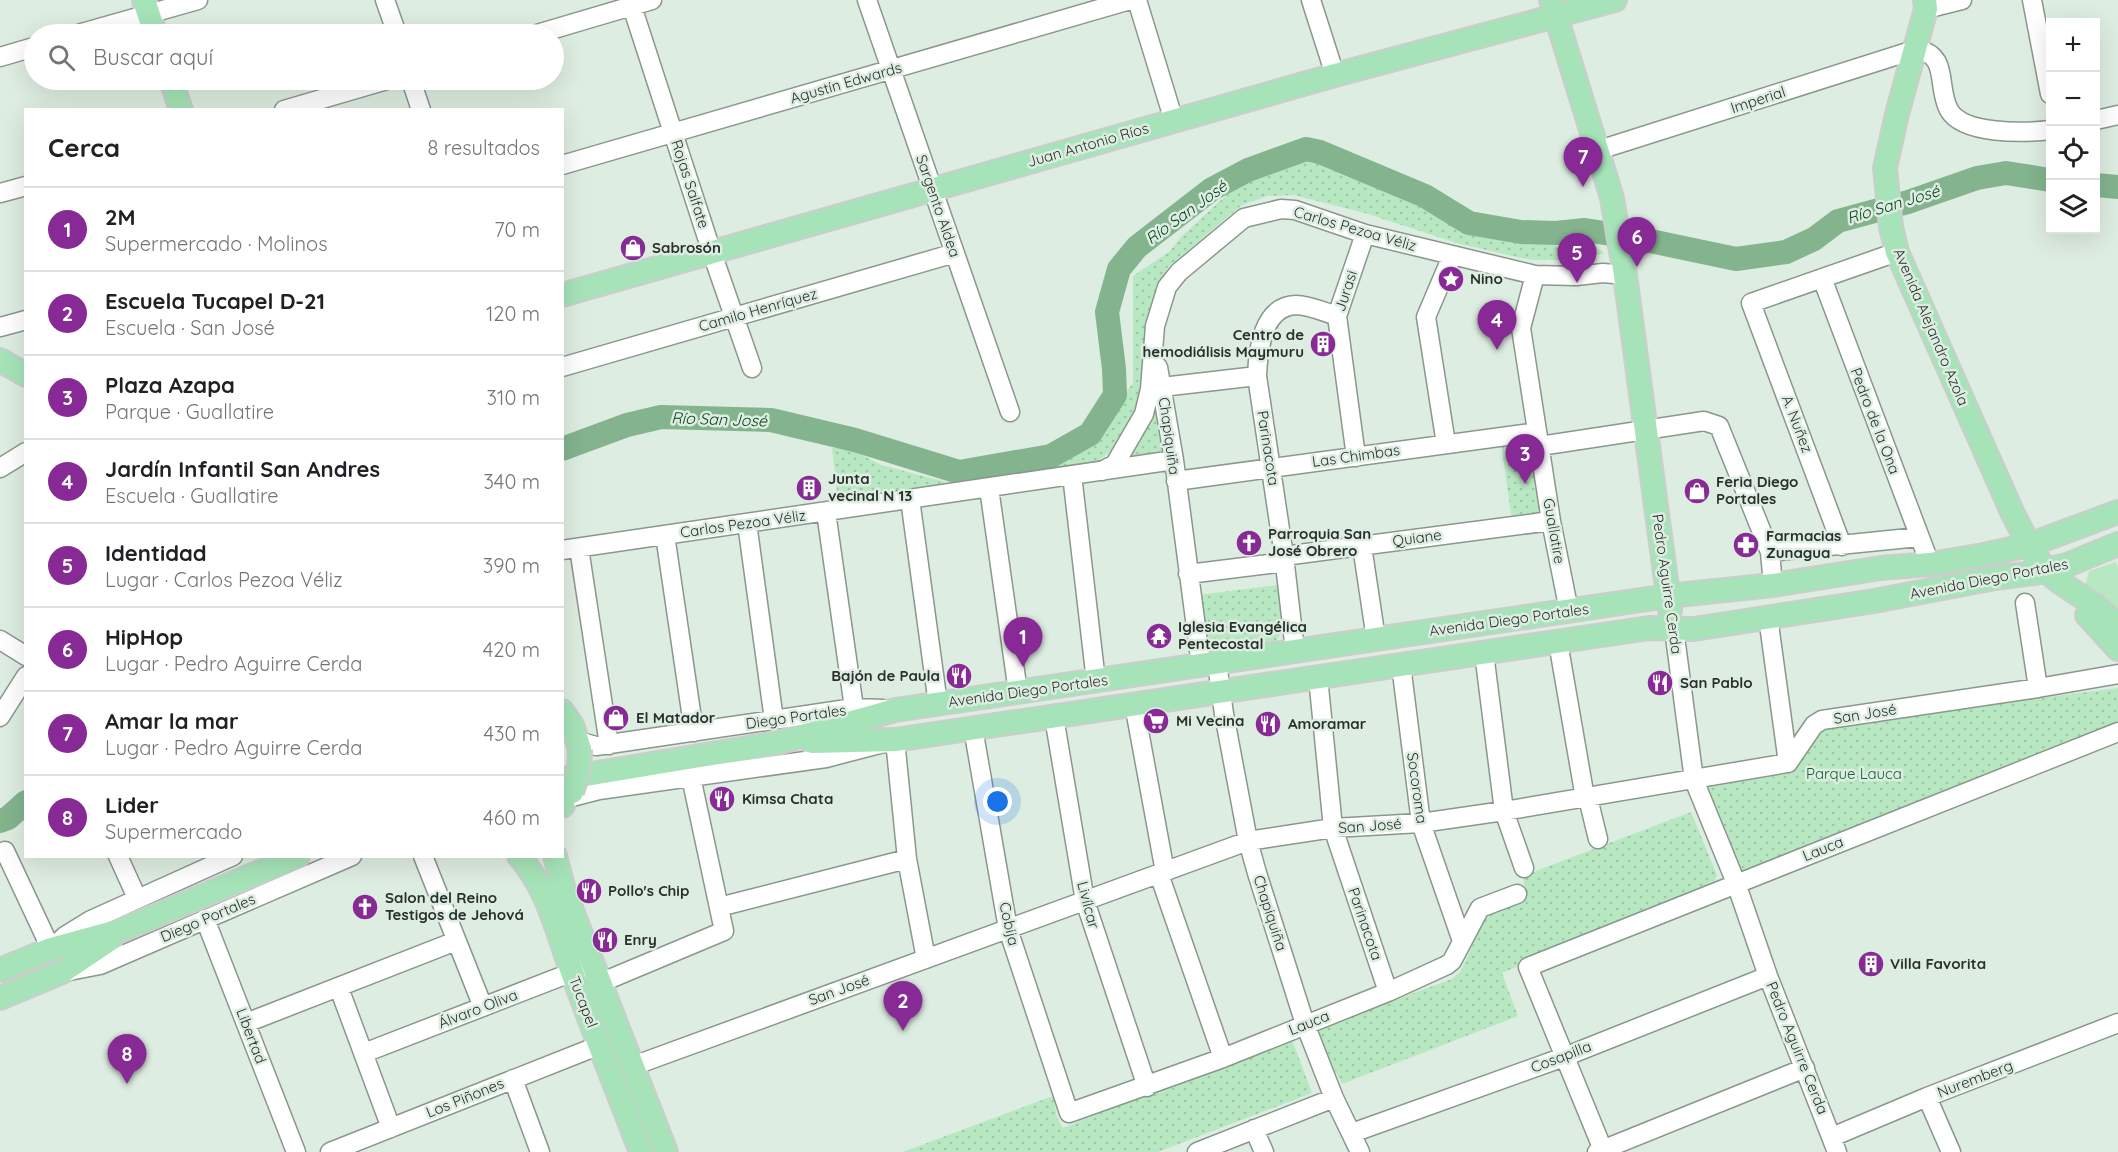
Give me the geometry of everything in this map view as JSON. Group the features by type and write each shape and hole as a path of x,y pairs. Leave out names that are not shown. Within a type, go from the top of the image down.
{"main road":[{"name":"Juan Antonio Ríos","path":"564,294 1335,75 1553,8 1615,0"},
{"name":"Avenida Alejandro Azola","path":"1926,5 1917,49 1897,114 1885,168 1891,227 1897,252 2013,514 2029,545 2071,598 2118,649"},
{"name":"Pedro Aguirre Cerda","path":"1553,8 1599,150 1612,198 1624,265 1674,629"},
{"path":"174,90 180,108"},
{"path":"0,360 24,374"},
{"name":"Avenida Diego Portales","path":"895,710 1668,596 1773,585 1881,568 1930,564 2029,545 2118,512"},
{"name":"Avenida Diego Portales","path":"895,740 1649,628 1694,629 2054,577 2067,566 2118,544"},
{"name":"Avenida Alejandro Azola","path":"2054,577 2096,606 2118,626"},
{"name":"Diego Portales","path":"565,798 895,710"},
{"path":"564,714 572,725 579,745 579,771 565,798"},
{"name":"Diego Portales","path":"777,743 895,740"},
{"name":"Diego Portales","path":"0,970 51,949 124,929 293,858"},
{"name":"Tucapel","path":"521,858 544,893 572,973 641,1152"},
{"name":"Tucapel","path":"555,858 559,873 666,1152"},
{"name":"Diego Portales","path":"0,998 62,972 124,929"}],"street":[{"path":"117,24 198,0"},
{"path":"385,0 393,24"},
{"path":"564,25 631,3 652,0"},
{"name":"Sargento Aldea","path":"867,0 1010,412"},
{"name":"Agustín Edwards","path":"564,164 1130,0"},
{"path":"1137,0 1174,121"},
{"path":"1311,0 1335,75"},
{"path":"1926,5 1962,0"},
{"path":"2032,0 2046,72"},
{"name":"Rojas Salfate","path":"631,3 752,368"},
{"path":"1917,49 1930,54 1938,62 1946,100 1950,111 1956,118 1974,126 2025,133 2046,130"},
{"name":"Imperial","path":"1599,150 1917,49"},
{"path":"0,57 24,50"},
{"path":"291,108 353,90"},
{"path":"414,90 420,108"},
{"path":"2100,119 2118,115"},
{"path":"0,193 24,187"},
{"name":"Carlos Pezoa Véliz","path":"1102,471 1115,464 1143,414 1150,389 1155,326 1167,287 1179,272 1244,218 1281,209 1294,210 1365,234 1535,275 1576,276 1603,273 1624,265"},
{"name":"Jurasi","path":"1356,457 1337,316 1365,234"},
{"path":"1821,278 1897,252"},
{"name":"Camilo Henríquez","path":"564,366 955,253"},
{"path":"1446,444 1426,317 1452,256"},
{"name":"Guallatire","path":"1535,275 1521,328 1551,520 1569,611"},
{"name":"A. Nuñez","path":"1821,278 1751,303 1842,546"},
{"name":"Pedro de la Ona","path":"1821,278 1930,564"},
{"name":"Parinacota","path":"1295,651 1257,376 1257,355 1261,339 1272,315 1284,307 1307,306 1337,316"},
{"path":"0,327 24,321"},
{"name":"Chapiquiña","path":"1154,350 1174,460 1188,574 1209,664 1221,692 1248,841 1305,1024 1334,1098 1360,1152"},
{"path":"1162,387 1257,376"},
{"name":"Las Chimbas","path":"1176,481 1446,444 1646,430 1704,421 1719,426 1770,552"},
{"path":"0,468 24,453"},
{"name":"Carlos Pezoa Véliz","path":"571,549 1174,460"},
{"path":"1072,475 1096,681"},
{"path":"988,488 1018,692"},
{"path":"910,499 938,704"},
{"path":"826,512 854,708"},
{"name":"Quiane","path":"1188,574 1362,546 1551,520"},
{"path":"747,523 774,720"},
{"path":"665,535 694,732"},
{"path":"1773,585 1770,552 1919,537"},
{"path":"1362,546 1376,639"},
{"path":"571,549 609,745"},
{"path":"2025,603 2038,688"},
{"path":"1768,617 1788,763"},
{"name":"Pedro Aguirre Cerda","path":"1674,629 1694,780 1736,883 1768,976 1834,1145"},
{"path":"0,640 24,655"},
{"path":"1558,642 1586,798 1598,839"},
{"path":"1484,653 1504,811 1524,868"},
{"name":"Socoroma","path":"1401,665 1421,823 1462,940"},
{"name":"San José","path":"633,1066 1248,841 1333,828 1421,823 1586,798 1788,763 1814,725 1822,720 2118,674"},
{"name":"Parinacota","path":"1318,677 1333,828 1388,992"},
{"path":"0,717 24,679"},
{"path":"1134,704 1162,873 1222,1058"},
{"name":"Diego Portales","path":"579,745 609,745 854,708 895,710"},
{"name":"Livílcar","path":"1054,717 1084,901 1147,1087"},
{"name":"Cobija","path":"973,728 1008,929 1069,1113"},
{"name":"Lauca","path":"1564,1057 1528,967 2118,732"},
{"path":"565,798 598,790 826,758 895,740 907,859 926,959"},
{"path":"691,777 718,907 907,859"},
{"path":"5,851 51,949"},
{"path":"119,858 137,898"},
{"name":"Diego Portales","path":"51,949 77,927 227,858"},
{"name":"Diego Portales","path":"62,972 100,965 347,858"},
{"path":"424,858 483,1007"},
{"name":"Lauca","path":"1069,1113 1147,1087 1222,1058 1388,992 1450,963 1480,908 1517,894"},
{"name":"Álvaro Oliva","path":"364,1053 572,973 597,973 724,931 718,907"},
{"name":"Libertad","path":"205,920 296,1152"},
{"path":"246,1023 456,941"},
{"name":"Cosapilla","path":"1352,1133 1564,1057 1768,976"},
{"path":"339,988 391,1128"},
{"name":"Nuremberg","path":"1834,1145 1927,1097 2118,1023"},
{"name":"Los Piñones","path":"330,1152 600,1045"},
{"path":"1564,1057 1600,1151 1805,1068"},
{"path":"513,1079 540,1152"},
{"path":"1927,1097 1951,1152"},
{"path":"1197,1152 1334,1098"},
{"path":"1254,1129 1264,1152"}],"green space":[{"path":"1313,156 1326,160 1341,171 1401,188 1433,210 1485,228 1558,246 1593,244 1604,253 1575,260 1521,258 1460,244 1368,214 1294,195 1268,196 1242,205 1168,267 1154,295 1149,367 1141,400 1113,449 1096,463 1038,473 1036,466 1070,454 1097,430 1133,383 1133,276 1169,252 1182,236 1234,188 1276,170 1299,157"},
{"path":"1157,397 1166,456 1126,462"},
{"path":"1501,442 1533,443 1546,516 1512,521"},
{"path":"832,448 850,448 881,465 954,484 838,501"},
{"path":"2116,562 2118,567 2118,617 2084,589 2089,571"},
{"path":"1277,585 1284,629 1272,647 1219,657 1206,651 1198,595"},
{"name":"Parque Lauca","path":"2118,688 2118,728 1748,872 1739,868 1707,787 1787,774 1828,725"},
{"path":"1691,812 1717,875 1713,886 1502,973 1518,1016 1342,1084 1318,1038 1321,1027 1452,979 1461,971 1486,916 1526,899 1523,876"},
{"path":"1291,1037 1312,1093 1158,1152 903,1152 1053,1096 1057,1117 1063,1128"}],"waterway":[{"name":"Río San José","path":"564,448 627,425 661,417 771,420 855,440 959,472 1051,456 1090,434 1115,395 1107,312 1119,269 1137,247 1212,189 1248,170 1306,149 1320,152 1425,196 1469,223 1521,232 1556,233 1585,230 1736,259 1786,252 1814,239 1838,221 1908,202 1977,178 2006,173 2046,179"},
{"name":"Río San José","path":"2100,185 2118,187"},
{"name":"Río San José","path":"0,821 8,818 24,804"}],"place":[{"name":"Amar la mar","path":"1583,187"},
{"name":"Sabrosón","path":"633,248"},
{"name":"HipHop","path":"1637,267"},
{"name":"Nino","path":"1451,279"},
{"name":"Identidad","path":"1577,283"},
{"name":"Centro de hemodiálisis Maymuru","path":"1323,344"},
{"name":"Jardín Infantil San Andres","path":"1497,350"},
{"name":"Plaza Azapa","path":"1525,484"},
{"name":"Junta vecinal N 13","path":"809,488"},
{"name":"Feria Diego Portales","path":"1697,491"},
{"name":"Parroquia San José Obrero","path":"1249,543"},
{"name":"Farmacias Zunagua","path":"1746,545"},
{"name":"Iglesia Evangélica Pentecostal","path":"1159,636"},
{"name":"2M","path":"1023,667"},
{"name":"Bajón de Paula","path":"959,676"},
{"name":"San Pablo","path":"1660,683"},
{"name":"El Matador","path":"616,718"},
{"name":"Mi Vecina","path":"1156,721"},
{"name":"Amoramar","path":"1268,724"},
{"name":"Kimsa Chata","path":"722,799"},
{"name":"Pollo's Chip","path":"589,891"},
{"name":"Salon del Reino Testigos de Jehová","path":"365,907"},
{"name":"Enry","path":"605,940"},
{"name":"Villa Favorita","path":"1871,964"},
{"name":"Escuela Tucapel D-21","path":"903,1031"},
{"name":"Lider","path":"127,1084"}]}
